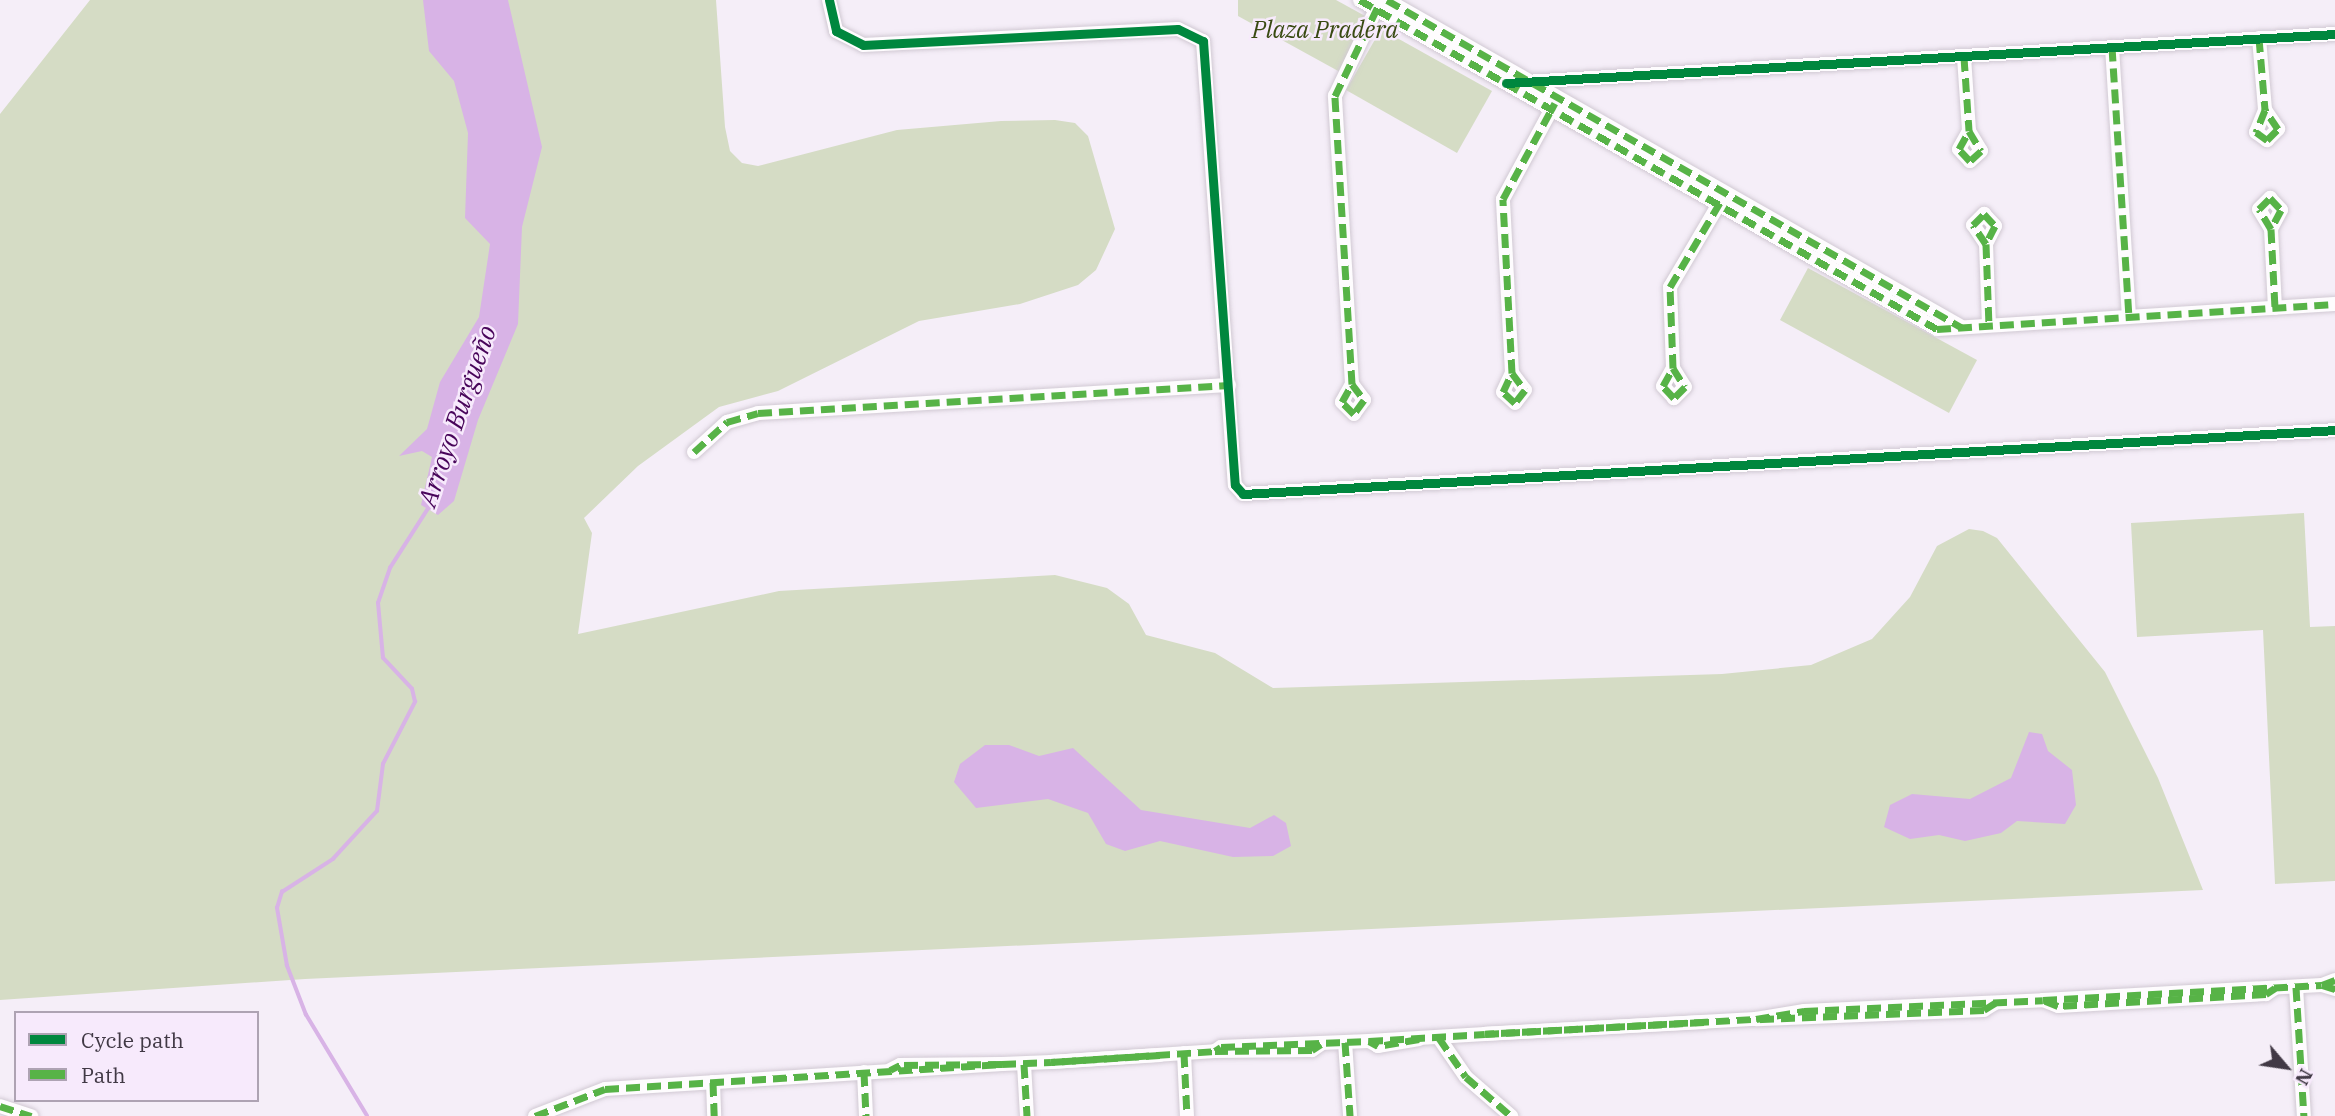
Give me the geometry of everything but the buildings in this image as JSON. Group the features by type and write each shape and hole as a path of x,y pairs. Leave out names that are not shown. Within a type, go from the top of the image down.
{"street":[{"path":"830,0 836,31 863,46 1178,29 1203,41 1235,485 1252,495 2335,430"},
{"path":"1360,0 1381,3 1530,82 1555,103"},
{"path":"1381,3 1506,83 1555,103 1723,199 1961,327 2335,304"},
{"path":"1352,384 1335,96 1381,3"},
{"path":"1506,83 2335,34"},
{"path":"2259,38 2265,110"},
{"path":"2112,47 2129,316"},
{"path":"1964,57 1969,131"},
{"path":"1512,373 1503,199 1555,103 1560,80"},
{"path":"1673,368 1670,287 1723,199"},
{"path":"2272,229 2275,308"},
{"path":"1986,244 1989,325"},
{"path":"694,452 727,422 758,413 1229,385"},
{"path":"535,1116 591,1091 713,1082 890,1070 901,1075 1002,1064 1704,1023 2043,1000 2266,994 2275,988 2331,985"},
{"path":"2296,987 2304,1116"},
{"path":"1439,1038 1466,1077 1511,1116"},
{"path":"1346,1042 1350,1116"},
{"path":"1184,1053 1188,1116"},
{"path":"1024,1064 1027,1116"},
{"path":"864,1072 866,1116"},
{"path":"713,1082 714,1116"},
{"path":"0,1097 4,1107 31,1116"}],"green space":[{"path":"90,0 716,0 725,127 730,151 742,163 758,166 897,130 1001,121 1055,120 1075,123 1088,136 1115,229 1096,270 1078,285 1020,304 919,321 778,391 719,407 638,466 584,518 592,533 578,634 779,591 1055,575 1107,588 1129,604 1146,635 1215,653 1273,688 1722,674 1811,665 1872,639 1910,597 1937,546 1969,529 1983,531 1997,538 2105,672 2158,778 2203,890 305,979 0,1000 0,114"},
{"name":"Plaza Pradera","path":"1238,0 1336,0 1367,17 1340,72 1238,16"},
{"path":"1381,29 1492,91 1457,153 1346,90"},
{"path":"1808,268 1977,360 1949,413 1780,320"},
{"path":"2304,513 2310,627 2335,626 2335,881 2275,884 2263,630 2137,637 2131,523"}],"water":[{"path":"423,0 508,0 542,147 522,227 518,324 478,420 454,501 438,515 421,505 432,457 422,451 399,456 427,429 440,382 479,317 490,244 465,218 468,133 454,81 429,51"},
{"path":"2029,732 2042,734 2048,751 2072,770 2076,805 2065,824 2017,821 2001,833 1965,841 1939,835 1910,839 1884,827 1890,805 1912,794 1970,799 2011,778"},
{"path":"985,745 1009,745 1039,756 1073,748 1141,810 1250,828 1274,815 1286,823 1291,846 1273,856 1233,857 1160,841 1125,851 1106,844 1088,813 1048,799 976,808 954,782 960,764"}],"waterway":[{"name":"Arroyo Burgueño","path":"367,1116 306,1015 287,966 277,908 282,892 333,859 377,811 383,764 415,702 412,689 383,658 378,603 390,568 429,507"}],"marked path":[{"path":"1360,0 1937,329 2335,304"},
{"path":"1387,0 1961,327"},
{"path":"1352,384 1364,400 1354,414 1342,402 1352,384 1335,96 1380,2"},
{"path":"2259,38 2265,110 2256,132 2267,140 2278,129 2265,110"},
{"path":"2112,47 2129,316"},
{"path":"1964,57 1969,131 1981,151 1970,161 1959,149 1969,131"},
{"path":"1512,373 1525,390 1515,403 1503,392 1512,373 1503,199 1555,103"},
{"path":"2271,229 2259,209 2270,198 2281,210 2271,229 2275,308"},
{"path":"1673,368 1685,387 1674,398 1663,386 1673,368 1670,287 1722,199"},
{"path":"1986,244 1973,225 1984,214 1995,226 1986,244 1989,325"},
{"path":"694,452 727,422 758,413 1229,385"},
{"path":"2335,980 2322,985 2335,989"},
{"path":"2275,988 2266,994 2058,1006 2043,1000 2322,985"},
{"path":"2296,987 2304,1116"},
{"path":"1995,1003 1984,1010 1756,1019 1804,1011 2043,1000"},
{"path":"1704,1022 1485,1034 1756,1019"},
{"path":"1419,1039 1378,1046 1369,1041 1485,1034"},
{"path":"1439,1038 1466,1077 1511,1116"},
{"path":"1321,1044 1312,1050 1215,1051 1221,1047 1369,1041"},
{"path":"1345,1042 1350,1116"},
{"path":"1160,1055 1051,1062 1215,1051"},
{"path":"1184,1053 1187,1116"},
{"path":"1002,1064 1051,1062"},
{"path":"535,1116 605,1089 1002,1064 900,1065 890,1070"},
{"path":"1024,1064 1027,1116"},
{"path":"864,1072 866,1116"},
{"path":"713,1082 714,1116"},
{"path":"0,1106 31,1116"}],"cycle path":[{"path":"829,0 836,31 863,45 1178,29 1203,41 1235,485 1243,494 2335,430"},
{"path":"1506,83 2335,34"}]}
